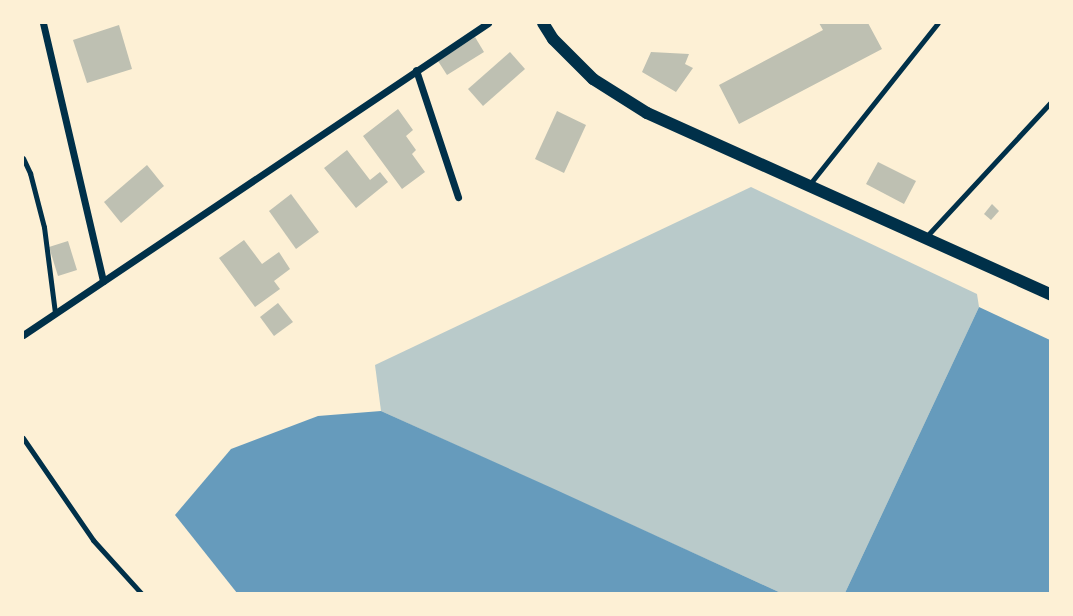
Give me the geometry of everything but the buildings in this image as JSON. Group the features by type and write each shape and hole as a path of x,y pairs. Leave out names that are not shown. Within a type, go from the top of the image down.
{"street":[{"path":"43,23 103,281"},
{"path":"23,335 488,23"},
{"path":"543,23 553,39 593,79 647,113 1050,294"},
{"path":"416,70 458,197"}],"lane":[{"path":"809,185 937,23"},
{"path":"925,238 1050,103"},
{"path":"23,158 30,173 44,228 55,313"},
{"path":"23,438 93,540 141,593"}],"shaded area":[{"path":"751,187 977,294 979,307 845,593 781,593 381,411 375,365"}],"water":[{"path":"979,307 1050,340 1050,593 845,593"},
{"path":"381,411 781,593 237,593 175,515 231,449 318,416"}]}
